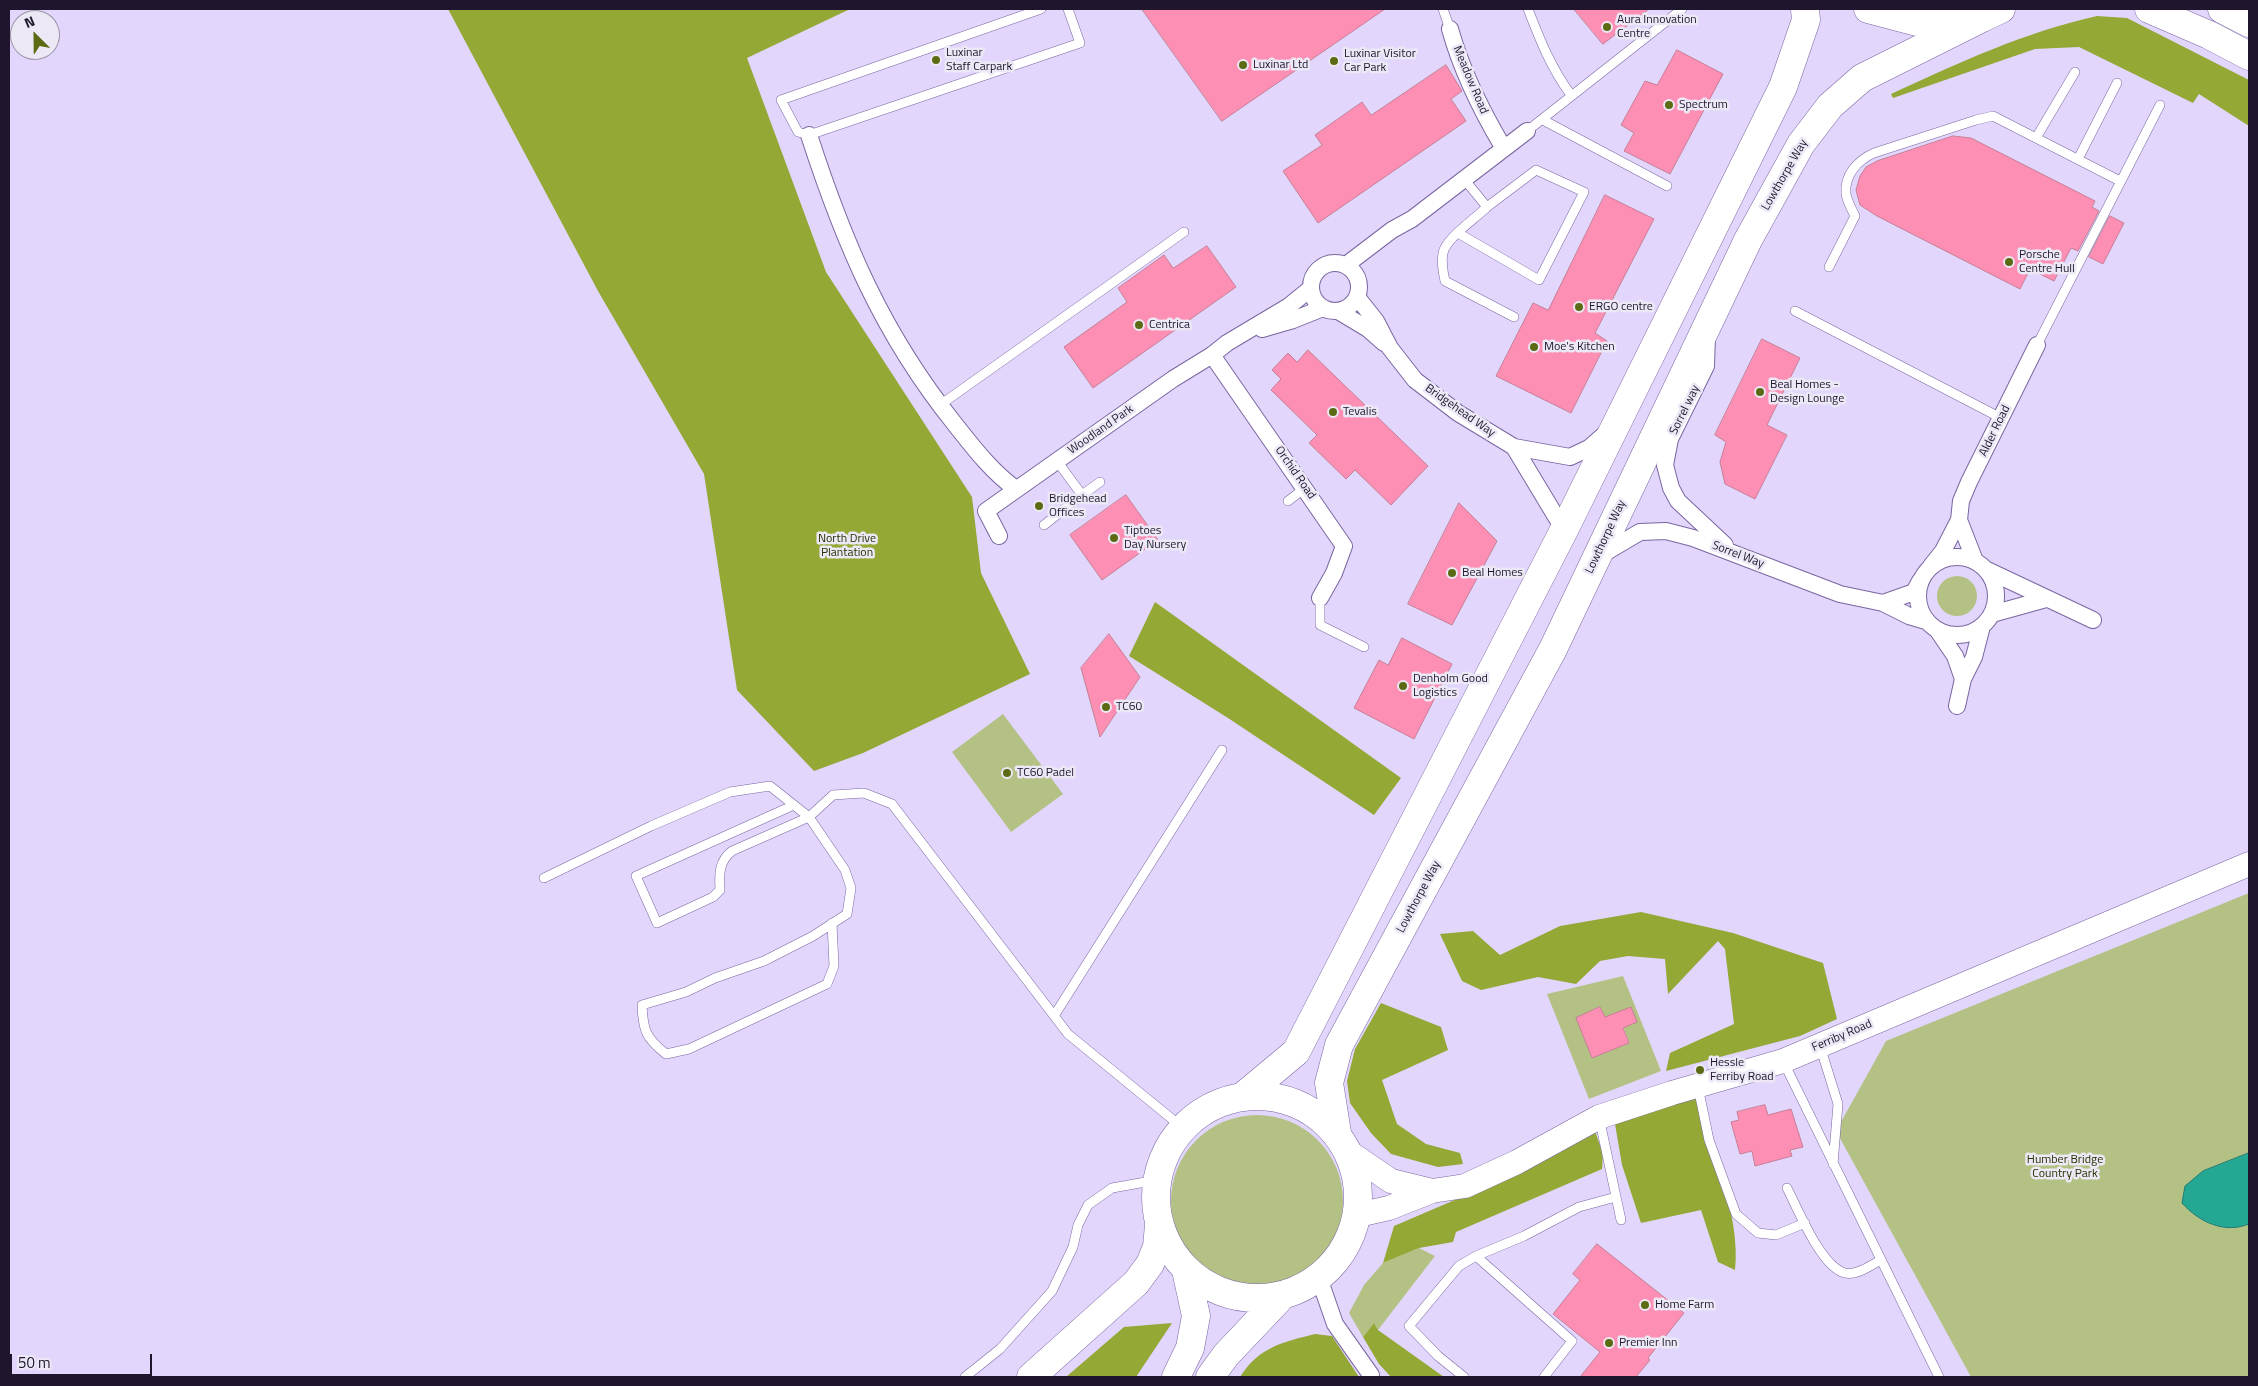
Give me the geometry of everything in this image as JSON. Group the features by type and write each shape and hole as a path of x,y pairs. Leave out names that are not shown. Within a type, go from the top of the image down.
{"highway":[{"path":"1242,1097 1296,1052 1564,530 1784,87 1806,20 1805,9"},
{"path":"1868,9 1917,22 1992,13"},
{"path":"2149,9 2210,35 2249,56"},
{"path":"2222,9 2249,23"},
{"name":"Lowthorpe Way","path":"1281,1296 1301,1289 1319,1278 1337,1260 1350,1239 1358,1215 1359,1184 1343,1143 1329,1083 1339,1045 1553,649 1748,240 1802,144 1830,106 1862,78 1992,13"},
{"path":"1031,1377 1136,1283 1150,1264 1157,1247 1159,1225 1156,1203 1157,1180 1166,1152 1183,1128 1200,1113 1220,1103 1242,1097 1269,1096 1294,1102 1318,1115 1343,1143"},
{"path":"1159,1225 1170,1250 1186,1270 1207,1286 1230,1295 1255,1299 1281,1296"},
{"path":"1176,1377 1190,1348 1196,1316 1186,1270"},
{"path":"1210,1377 1226,1355 1281,1296"}],"street":[{"name":"Meadow Road","path":"1450,29 1459,60 1503,148"},
{"path":"1351,270 1392,230 1412,219 1527,131"},
{"path":"809,135 830,202 860,273 890,332 940,406 969,442 1004,480 1016,490"},
{"path":"1336,263 1351,270 1359,282 1357,297 1353,304 1331,310 1316,303 1310,289 1315,273 1320,267 1336,263"},
{"name":"Woodland Park","path":"999,536 986,511 1173,379 1240,335 1289,306 1310,289"},
{"name":"Bridgehead Way","path":"1357,297 1376,321 1390,348 1415,380 1458,413 1514,447 1570,457 1589,448 1616,424"},
{"name":"Bridgehead Way","path":"1331,310 1368,329 1390,348"},
{"name":"Woodland Park","path":"1240,335 1331,310"},
{"name":"Sorrel way","path":"1708,327 1706,366 1670,439 1665,465 1671,488 1678,500 1716,538 1737,554"},
{"name":"Alder Road","path":"1927,572 1943,551 1959,520 1961,502 1969,482 2037,345"},
{"name":"Orchid Road","path":"1212,355 1306,488 1344,546 1334,573 1320,598"},
{"name":"Bridgehead Way","path":"1514,447 1564,530"},
{"path":"1957,706 1963,679 1974,657 1996,599 1994,584 1981,566 1959,520"},
{"name":"Sorrel Way","path":"1596,558 1640,532 1666,531 1693,538 1840,594 1883,603 1932,626"},
{"path":"1883,603 1914,592 1927,572 1945,558 1960,556 2046,600 2093,620"},
{"path":"1927,572 1918,592 1919,608 1955,656 1963,679"},
{"path":"1932,626 1953,635 1968,633 1987,620 2046,600"},
{"name":"Ferriby Road","path":"1358,1215 1389,1208 1432,1191 1465,1186 1517,1162 1599,1117 1672,1092 1698,1087 1783,1061 2249,864"},
{"name":"Ferriby Road","path":"1343,1143 1391,1181 1432,1191"},
{"path":"1319,1278 1336,1324 1371,1376"}],"lane":[{"path":"1041,9 781,100 798,132 809,135 1080,43 1068,9"},
{"name":"Meadow Road","path":"1443,9 1450,29"},
{"path":"1528,9 1543,50 1571,95"},
{"path":"1527,131 1682,9"},
{"path":"2036,138 2075,72"},
{"path":"2078,159 2117,83"},
{"path":"2037,345 2160,105"},
{"path":"1829,268 1855,216 1846,194 1848,180 1863,157 1993,116 2120,182"},
{"path":"1543,120 1667,186"},
{"path":"1458,233 1539,280 1584,192 1536,170 1487,208 1458,233 1450,240 1443,252 1442,266 1445,281 1514,317"},
{"path":"1464,179 1487,208"},
{"path":"940,406 1184,232"},
{"path":"1794,311 2001,418"},
{"path":"1057,461 1082,495"},
{"path":"1044,525 1100,482"},
{"path":"1288,501 1306,488"},
{"path":"1320,598 1320,625 1364,647"},
{"path":"1054,1016 1222,750"},
{"path":"544,878 651,826 730,792 770,786 809,817 845,870 851,888 847,914 832,923 813,936 764,961 715,978 686,992 642,1006 643,1026 650,1041 666,1054 689,1049 827,984 834,966 832,923"},
{"path":"794,805 636,876 657,923 713,897 720,890 719,870 726,856 732,851 809,817 834,795 864,793 892,804 1068,1034 1183,1128"},
{"path":"1820,1046 1838,1104 1833,1165"},
{"path":"1783,1061 1939,1377"},
{"path":"1698,1087 1709,1140 1736,1214 1758,1233 1776,1235 1805,1223"},
{"path":"1599,1117 1621,1220"},
{"path":"965,1377 1000,1349 1052,1291 1073,1248 1078,1225 1088,1205 1112,1188 1157,1180"},
{"path":"1788,1188 1805,1223 1826,1259 1835,1268 1845,1273 1854,1273 1880,1260"},
{"path":"1464,1377 1438,1356 1409,1326 1459,1266 1476,1256 1524,1236 1579,1207 1616,1197"},
{"path":"1476,1256 1572,1341 1544,1377"}],"green space":[{"name":"North Drive Plantation","path":"448,9 850,9 747,58 826,272 972,497 981,573 1030,674 863,753 814,771 737,690 704,474 598,291"},
{"path":"2097,16 2127,18 2249,80 2249,126 2199,94 2193,103 2079,47 2035,49 1893,98 1891,94 1967,60 2018,40"},
{"path":"1957,576 1971,582 1977,596 1971,610 1957,616 1943,610 1937,596 1943,582"},
{"path":"1155,602 1401,778 1374,815 1228,718 1129,656"},
{"name":"TC60 Padel","path":"1003,714 1063,794 1011,832 952,752"},
{"name":"Humber Bridge Country Park","path":"2249,893 2249,1377 1971,1377 1836,1131 1886,1041"},
{"path":"1641,912 1733,933 1823,963 1837,1019 1800,1036 1666,1071 1670,1053 1734,1024 1725,949 1718,941 1668,994 1665,959 1628,956 1600,961 1576,984 1538,977 1481,990 1462,981 1440,934 1473,931 1500,955 1560,926"},
{"path":"1623,976 1661,1071 1589,1099 1547,994","holes":["1600,1007 1607,1022 1623,1026 1629,1042 1592,1058 1582,1032 1593,1010"]},
{"path":"1381,1003 1441,1027 1448,1050 1382,1080 1397,1124 1426,1144 1460,1153 1463,1164 1438,1167 1391,1154 1371,1133 1350,1103 1347,1081 1355,1049"},
{"path":"1696,1098 1730,1206 1736,1250 1735,1270 1718,1262 1701,1210 1641,1223 1622,1165 1615,1124"},
{"path":"1257,1115 1274,1117 1290,1122 1318,1140 1336,1168 1341,1184 1343,1201 1341,1218 1336,1234 1318,1262 1290,1280 1274,1285 1257,1287 1240,1285 1224,1280 1196,1262 1178,1234 1173,1218 1171,1201 1173,1184 1178,1168 1196,1140 1224,1122 1240,1117"},
{"path":"1595,1131 1603,1154 1602,1169 1456,1232 1453,1242 1419,1248 1383,1263 1394,1226 1471,1193"},
{"path":"1419,1248 1435,1256 1378,1330 1374,1323 1363,1337 1349,1313 1364,1285 1383,1263"},
{"path":"1172,1323 1136,1377 1066,1377 1124,1327"},
{"path":"1374,1323 1378,1330 1444,1377 1391,1377 1379,1364 1363,1337"},
{"path":"1315,1334 1332,1336 1359,1377 1240,1377 1247,1367 1264,1352 1282,1343"}],"shaded area":[{"path":"2249,1153 2249,1224 2240,1227 2221,1227 2204,1221 2182,1203 2185,1186 2203,1171"}],"building":[{"name":"Luxinar Ltd","path":"1142,9 1385,9 1222,121"},
{"name":"Aura Innovation Centre","path":"1574,9 1649,9 1603,44"},
{"name":"Spectrum","path":"1677,50 1723,74 1670,174 1624,151 1634,133 1621,125 1645,81 1657,85"},
{"path":"1446,65 1462,91 1451,99 1466,121 1318,223 1283,171 1322,145 1315,135 1362,102 1371,115"},
{"path":"1953,136 1971,138 2095,201 2092,207 2099,211 2078,251 2071,248 2054,281 2030,269 2020,289 1877,216 1860,205 1856,190 1860,176 1866,167 1877,161"},
{"name":"ERGO centre","path":"1605,195 1654,219 1595,333 1607,341 1571,413 1496,376 1533,303 1548,310"},
{"path":"2110,216 2124,223 2103,264 2089,257"},
{"name":"Centrica","path":"1207,246 1236,287 1093,388 1064,347 1127,302 1118,288 1164,255 1173,268"},
{"name":"Beal Homes - Design Lounge","path":"1762,339 1800,358 1767,425 1787,435 1755,499 1725,484 1720,462 1726,442 1715,435"},
{"name":"Tevalis","path":"1308,350 1428,466 1391,505 1355,470 1346,479 1309,443 1317,435 1271,390 1281,379 1272,370 1288,353 1297,362"},
{"name":"Tiptoes Day Nursery","path":"1126,495 1158,540 1102,580 1070,535"},
{"name":"Beal Homes","path":"1459,503 1497,541 1452,625 1408,604"},
{"name":"TC60","path":"1109,634 1140,677 1100,737 1081,668"},
{"name":"Denholm Good Logistics","path":"1402,638 1452,664 1414,739 1354,708 1379,660 1388,665"},
{"path":"1600,1007 1605,1017 1631,1007 1637,1022 1623,1028 1629,1043 1592,1058 1576,1018"},
{"path":"1765,1105 1768,1115 1791,1109 1803,1147 1790,1150 1792,1156 1755,1166 1752,1151 1740,1154 1731,1122 1739,1120 1737,1112"},
{"name":"Home Farm","path":"1597,1244 1684,1313 1648,1358 1650,1360 1636,1377 1580,1377 1600,1352 1553,1314 1580,1280 1573,1274"}],"place":[{"name":"Aura Innovation Centre","path":"1607,27"},
{"name":"Luxinar Staff Carpark","path":"936,60"},
{"name":"Luxinar Visitor Car Park","path":"1334,61"},
{"name":"Luxinar Ltd","path":"1243,65"},
{"name":"Spectrum","path":"1669,105"},
{"name":"Porsche Centre Hull","path":"2009,262"},
{"name":"ERGO centre","path":"1579,307"},
{"name":"Centrica","path":"1139,325"},
{"name":"Moe's Kitchen","path":"1534,347"},
{"name":"Beal Homes - Design Lounge","path":"1760,392"},
{"name":"Tevalis","path":"1333,412"},
{"name":"Bridgehead Offices","path":"1039,506"},
{"name":"Tiptoes Day Nursery","path":"1114,538"},
{"name":"Beal Homes","path":"1452,573"},
{"name":"Denholm Good Logistics","path":"1403,686"},
{"name":"TC60","path":"1106,707"},
{"name":"TC60 Padel","path":"1007,773"},
{"name":"Hessle Ferriby Road","path":"1700,1070"},
{"name":"Home Farm","path":"1645,1305"},
{"name":"Premier Inn","path":"1609,1343"}]}
